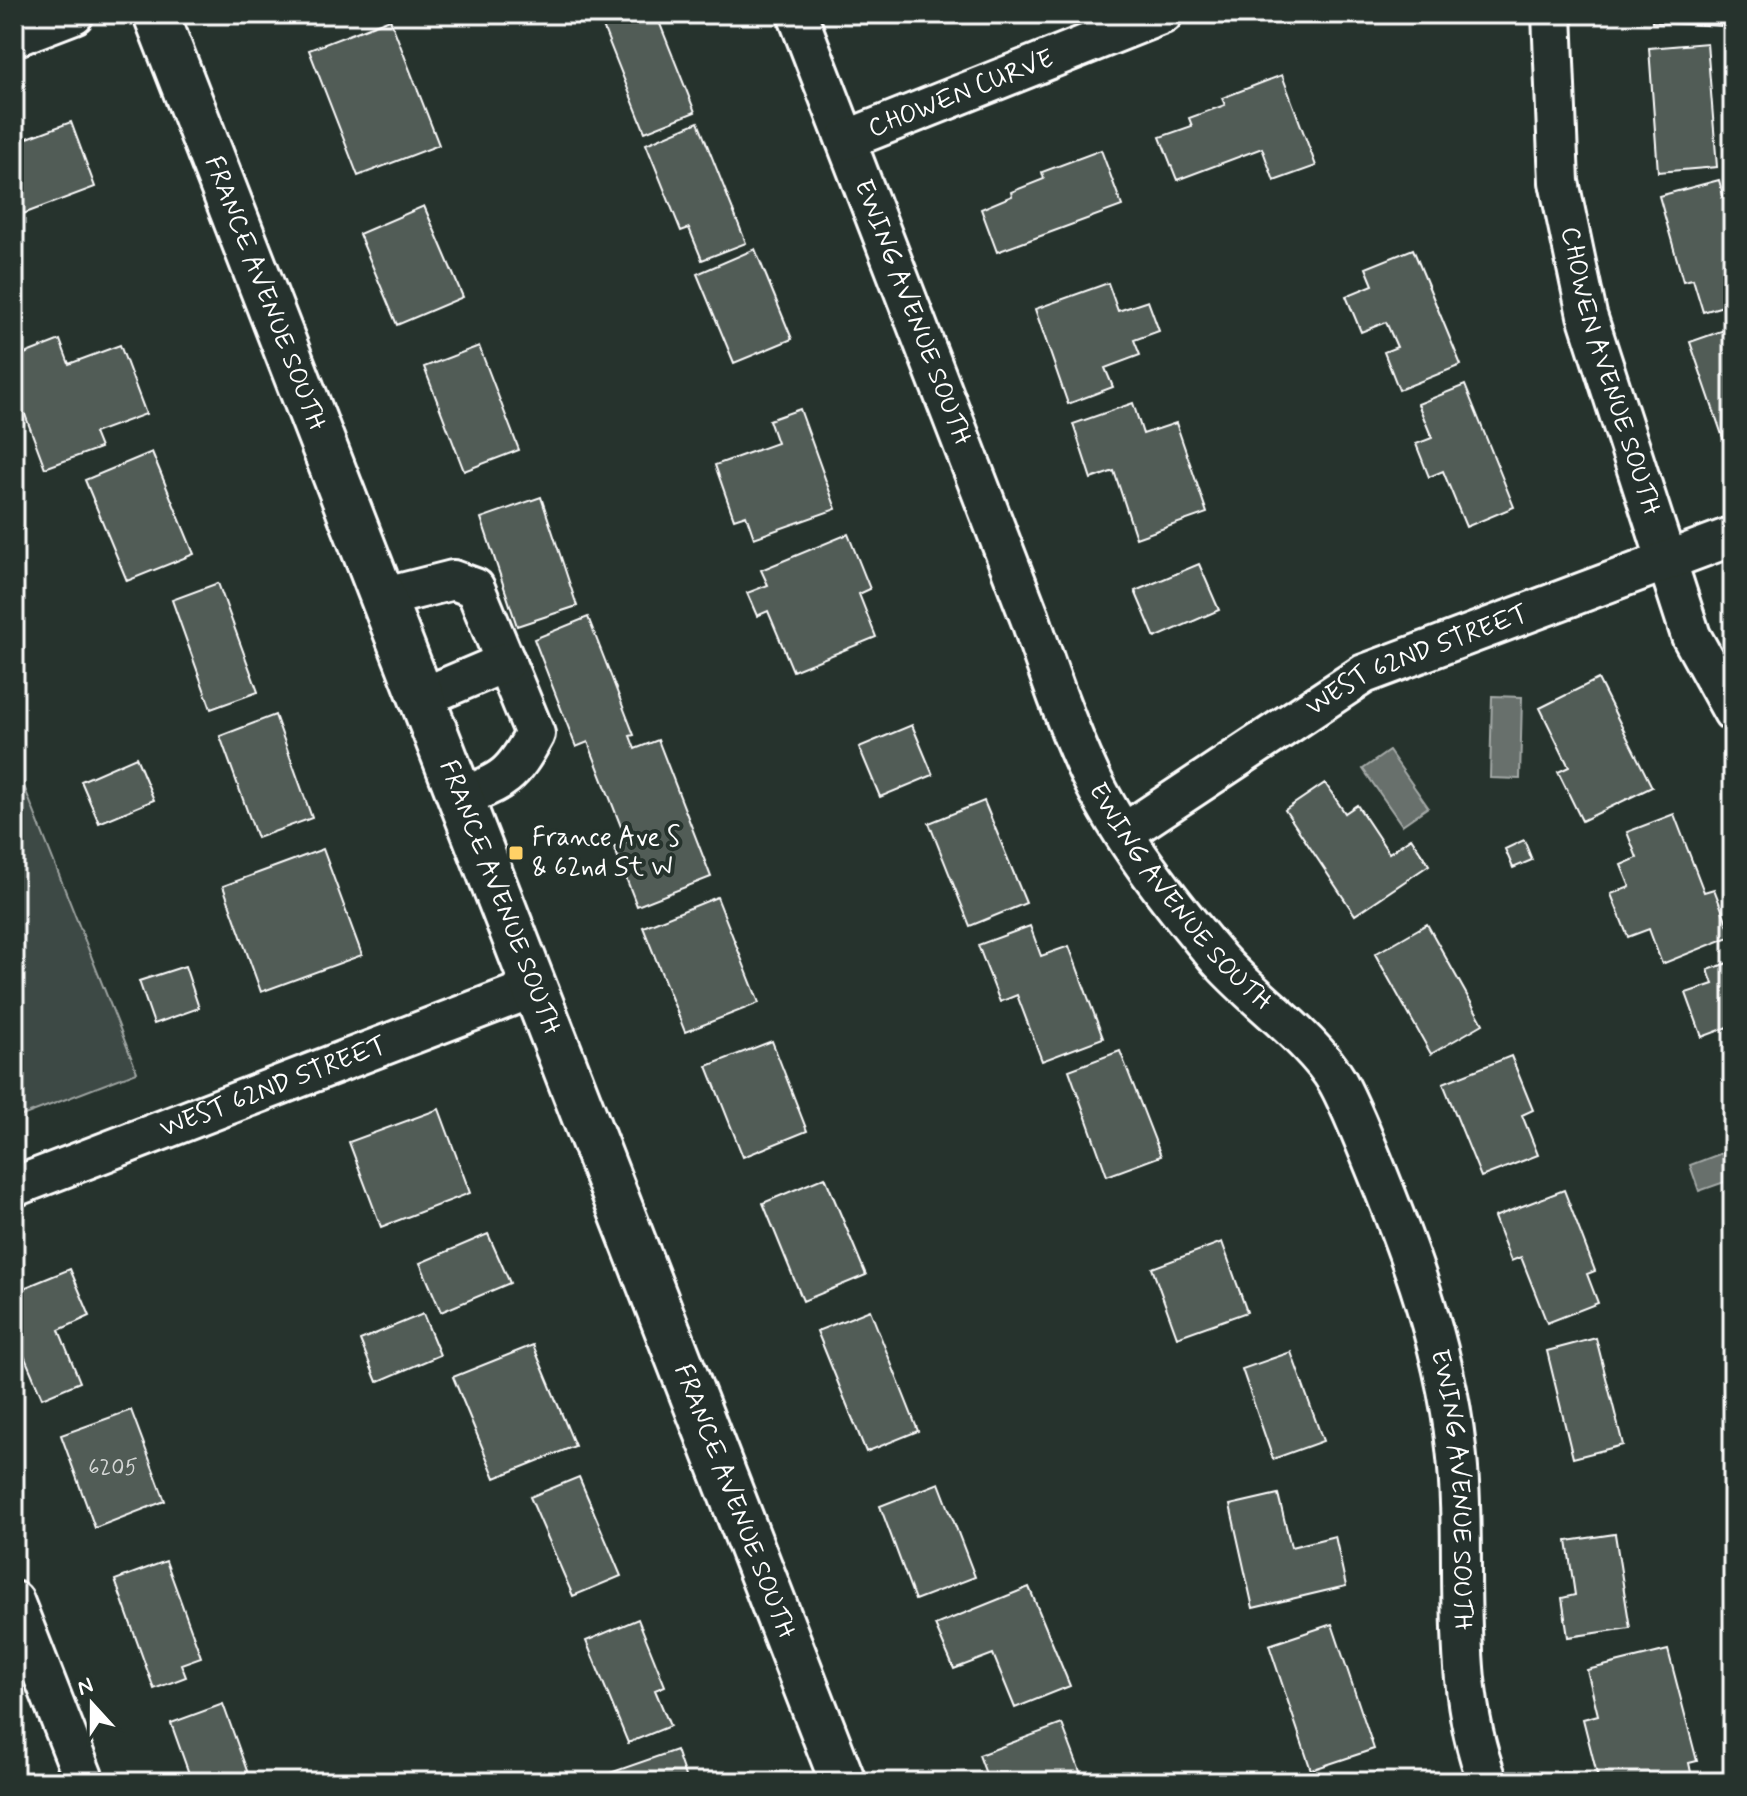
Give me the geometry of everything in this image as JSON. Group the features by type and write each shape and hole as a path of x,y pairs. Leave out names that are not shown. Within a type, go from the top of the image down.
{"main road":[{"name":"FRANCE AVENUE SOUTH","path":"156,14 843,1782"}],"street":[{"path":"14,37 74,14"},
{"name":"EWING AVENUE SOUTH","path":"797,14 1030,618 1057,698 1091,776 1124,833 1217,958 1336,1078 1402,1241 1424,1299 1447,1376 1457,1452 1460,1608 1467,1686 1481,1763 1488,1782"},
{"name":"CHOWEN CURVE","path":"846,140 1163,14"},
{"name":"CHOWEN AVENUE SOUTH","path":"1552,14 1559,182 1587,315 1691,636 1733,712"},
{"name":"WEST 62ND STREET","path":"1124,833 1364,674 1733,536"},
{"path":"382,598 453,580 475,588 535,734 520,762 503,780 460,798"},
{"path":"421,698 506,662"},
{"name":"WEST 62ND STREET","path":"14,1187 533,988"},
{"path":"14,1601 85,1782"}],"shaded area":[{"path":"1492,696 1522,697 1520,779 1490,778"},
{"path":"1389,751 1428,807 1402,825 1363,769"},
{"path":"14,761 137,1072 14,1119"},
{"path":"1733,1149 1733,1179 1699,1191 1690,1165"}],"building":[{"path":"598,14 656,14 695,112 645,132"},
{"path":"1652,14 1721,14 1721,26 1652,22"},
{"path":"390,19 439,145 358,176 309,50"},
{"path":"1707,43 1717,167 1658,172 1649,48"},
{"path":"1282,75 1316,166 1274,181 1262,148 1177,180 1160,137 1192,126 1189,118 1225,105 1222,98"},
{"path":"71,122 95,187 15,217 14,143"},
{"path":"698,122 746,243 702,260 689,228 681,231 646,144"},
{"path":"1101,150 1122,206 997,252 981,209 1012,196 1011,192 1044,179 1042,172"},
{"path":"1719,180 1733,231 1733,303 1703,312 1693,279 1683,281 1659,196"},
{"path":"424,206 463,297 397,325 359,234"},
{"path":"755,249 792,339 734,363 697,274"},
{"path":"1413,249 1461,365 1399,390 1384,352 1397,347 1386,322 1361,332 1346,296 1373,285 1366,268"},
{"path":"1108,283 1118,311 1148,301 1159,331 1134,340 1140,355 1105,368 1113,387 1068,404 1035,309"},
{"path":"1733,327 1733,463 1732,464 1690,342"},
{"path":"60,340 69,364 120,345 146,414 94,433 100,448 45,468 14,385 14,358"},
{"path":"479,346 519,450 464,471 424,367"},
{"path":"1465,385 1514,507 1466,527 1443,471 1429,477 1416,444 1432,438 1418,404"},
{"path":"1133,403 1143,434 1176,423 1207,513 1136,538 1114,471 1091,479 1073,424"},
{"path":"800,409 836,509 754,538 746,515 734,519 715,465 777,443 769,420"},
{"path":"152,452 194,554 127,581 85,480"},
{"path":"541,497 577,606 517,626 481,518"},
{"path":"848,534 870,589 859,594 876,637 793,671 768,611 757,616 747,593 768,585 761,570"},
{"path":"1199,564 1219,610 1155,638 1135,591"},
{"path":"218,583 258,692 211,709 172,600"},
{"path":"588,617 634,735 630,736 635,749 658,740 711,877 637,906 614,847 627,842 588,742 576,747 534,639"},
{"path":"1598,679 1652,787 1582,821 1558,772 1569,767 1540,708"},
{"path":"275,715 312,818 257,838 220,736"},
{"path":"912,725 933,775 880,797 859,747"},
{"path":"136,757 154,800 99,823 81,781"},
{"path":"1325,783 1345,813 1357,805 1389,853 1411,838 1429,865 1355,915 1285,810"},
{"path":"984,801 1026,903 970,926 929,823"},
{"path":"1674,814 1704,892 1714,889 1732,936 1662,964 1649,929 1628,937 1611,894 1630,887 1621,865 1637,858 1627,832"},
{"path":"1524,840 1532,860 1513,868 1505,849"},
{"path":"323,849 362,955 261,992 223,886"},
{"path":"717,897 759,1003 685,1032 643,927"},
{"path":"1427,924 1483,1024 1431,1054 1375,954"},
{"path":"1030,926 1041,956 1069,946 1103,1038 1042,1061 1017,995 1000,1002 978,945"},
{"path":"1733,961 1733,1042 1728,1027 1702,1037 1686,993 1713,984 1708,970"},
{"path":"185,966 199,1008 154,1024 139,981"},
{"path":"772,1041 807,1131 743,1157 707,1066"},
{"path":"1120,1051 1161,1156 1107,1176 1069,1070"},
{"path":"1511,1056 1533,1110 1522,1115 1538,1155 1481,1177 1443,1083"},
{"path":"439,1109 470,1193 381,1227 349,1142"},
{"path":"825,1177 866,1275 803,1301 763,1203"},
{"path":"1564,1190 1595,1271 1587,1274 1598,1303 1547,1323 1521,1257 1511,1261 1494,1217"},
{"path":"488,1234 510,1283 441,1312 420,1263"},
{"path":"1222,1242 1247,1312 1177,1337 1152,1268"},
{"path":"70,1269 90,1316 59,1330 80,1382 42,1398 14,1332 14,1292"},
{"path":"870,1310 918,1431 866,1452 817,1331"},
{"path":"423,1314 440,1355 377,1382 360,1340"},
{"path":"1596,1338 1623,1445 1573,1458 1547,1351"},
{"path":"533,1345 575,1446 495,1478 453,1377"},
{"path":"1291,1352 1323,1441 1273,1459 1242,1369"},
{"path":"131,1410 165,1501 95,1528 61,1435"},
{"path":"579,1477 621,1576 573,1596 530,1497"},
{"path":"939,1483 975,1577 915,1600 880,1506"},
{"path":"1278,1494 1291,1547 1335,1536 1346,1586 1253,1608 1230,1505"},
{"path":"1615,1534 1630,1628 1568,1637 1562,1598 1575,1595 1567,1541"},
{"path":"166,1561 201,1657 181,1664 186,1677 154,1689 115,1580"},
{"path":"1029,1587 1070,1686 1015,1708 993,1654 954,1669 935,1625"},
{"path":"638,1619 665,1686 655,1690 670,1726 628,1743 586,1641"},
{"path":"1332,1624 1374,1749 1311,1770 1269,1645"},
{"path":"1668,1650 1697,1761 1689,1763 1693,1782 1599,1782 1583,1719 1598,1715 1587,1670"},
{"path":"223,1704 251,1782 192,1782 171,1723"},
{"path":"1062,1724 1084,1782 989,1782 979,1755"},
{"path":"676,1750 687,1782 610,1782 607,1774"}],"place":[{"name":"France Ave S & 62nd St W","path":"516,853"}]}
